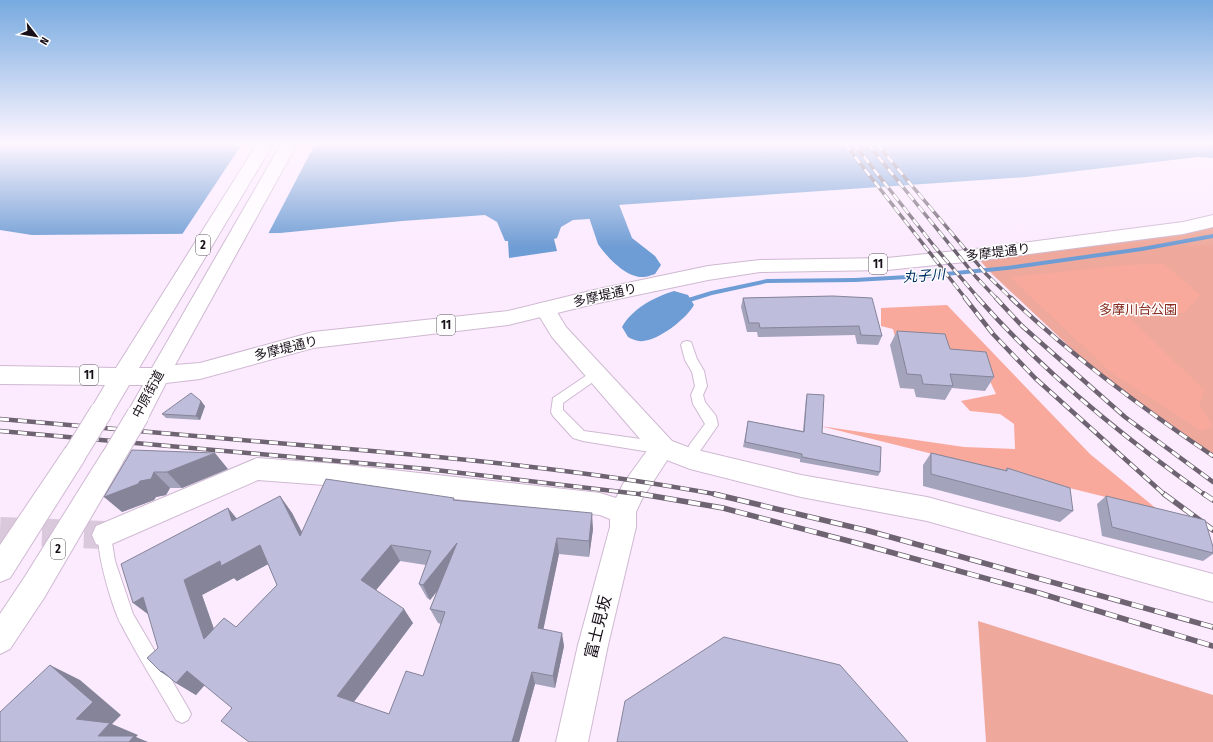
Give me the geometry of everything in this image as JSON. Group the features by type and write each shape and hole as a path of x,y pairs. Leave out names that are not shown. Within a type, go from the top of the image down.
{"main road":[{"name":"2","path":"0,569 75,454 244,179"},
{"name":"中原街道","path":"0,639 34,588 113,457 138,414 176,341 269,179"},
{"name":"多摩堤通り","path":"0,375 122,377 157,376 200,371 312,340 494,320 700,274 760,266 895,263 1183,228 1213,220"},
{"path":"545,309 559,332 663,448 690,459 801,486 927,509 1213,588"},
{"path":"105,535 257,469 352,477 600,504 623,512 639,480 663,448"},
{"name":"富士見坂","path":"572,742 593,645 623,527 623,512"}],"lane":[{"path":"687,346 691,360 698,372 701,386 698,395 699,404 711,420 712,425 695,448 690,459"},
{"path":"596,374 557,401 557,412 578,434 583,436 663,448"},
{"path":"105,535 108,561 126,618 182,714"}],"green space":[{"name":"多摩川台公園","path":"1213,221 1213,456 1106,381 992,274 975,255"},
{"path":"978,621 1213,695 1213,742 986,742"}],"shaded area":[{"path":"1164,264 1200,295 1184,313 1146,309 1126,297 1124,313 1204,390 1199,405 1212,426 1202,431 1113,374 1010,277 1127,265"},
{"path":"947,305 1090,454 1158,510 820,426 964,447 1015,449 1014,424 1000,414 970,411 961,401 996,394 981,362 896,340 893,329 881,326 881,308"}],"water":[{"path":"0,179 1002,179 603,206 589,219 573,220 561,227 557,238 554,239 557,251 509,258 508,241 505,241 497,222 485,215 402,221 280,233 32,235 0,230"}],"pier":[{"path":"219,179 297,179 267,236 181,236"}],"building":[{"path":"833,296 872,298 882,336 861,335 859,326 760,328 759,323 749,323 743,298"},
{"path":"897,331 945,334 950,349 986,352 994,377 950,374 953,386 923,384 921,375 907,374"},
{"path":"191,393 201,401 196,416 162,414"},
{"path":"807,394 824,395 822,433 881,447 880,472 802,457 802,454 745,442 748,421 804,432"},
{"path":"132,450 215,453 167,472 154,472 151,479 140,481 138,484 104,497"},
{"path":"931,453 1007,471 1007,468 1070,488 1073,511 931,474"},
{"path":"326,479 454,498 453,500 592,513 589,541 557,538 538,628 562,633 553,676 532,672 512,742 249,742 221,721 232,708 187,671 176,683 162,671 161,672 147,658 158,648 143,597 133,603 121,564 228,508 232,521 280,496 300,536","holes":["457,543 430,609 445,612 423,676 406,671 389,714 337,696 404,609 361,580 391,545 431,551 419,584 423,585","260,545 277,585 236,627 224,618 204,639 184,580 220,561 221,566"]},
{"path":"1106,496 1205,520 1213,547 1213,553 1112,527"},
{"path":"724,637 840,665 908,742 617,742 625,701"},
{"path":"50,665 93,702 76,719 110,723 98,736 134,736 129,742 0,742 0,712"}],"waterway":[{"path":"592,179 616,244 642,265"},
{"name":"丸子川","path":"668,301 674,305 711,293 767,281 855,280 925,276 1007,268 1142,249 1213,236"},
{"name":"丸子川","path":"642,327 674,305"}],"tunnel":[{"path":"0,531 105,535"}],"railway":[{"path":"872,179 966,299"},
{"path":"881,179 934,246 979,299"},
{"path":"896,179 976,277 997,299"},
{"path":"906,179 986,274 1012,299"},
{"path":"965,298 993,334 1035,378 1165,495"},
{"path":"978,298 1003,326 1057,378 1144,450 1205,495"},
{"path":"996,298 1022,326 1125,417 1213,482"},
{"path":"1011,298 1083,361 1160,419 1213,456"},
{"path":"0,419 363,450 517,465 619,478 720,495"},
{"path":"0,431 427,469 647,495"},
{"path":"641,494 647,495"},
{"path":"714,494 869,531 1213,627"},
{"path":"1164,494 1213,530"},
{"path":"1204,494 1213,500"},
{"path":"647,495 723,508 868,546 1039,593 1213,646"}]}
